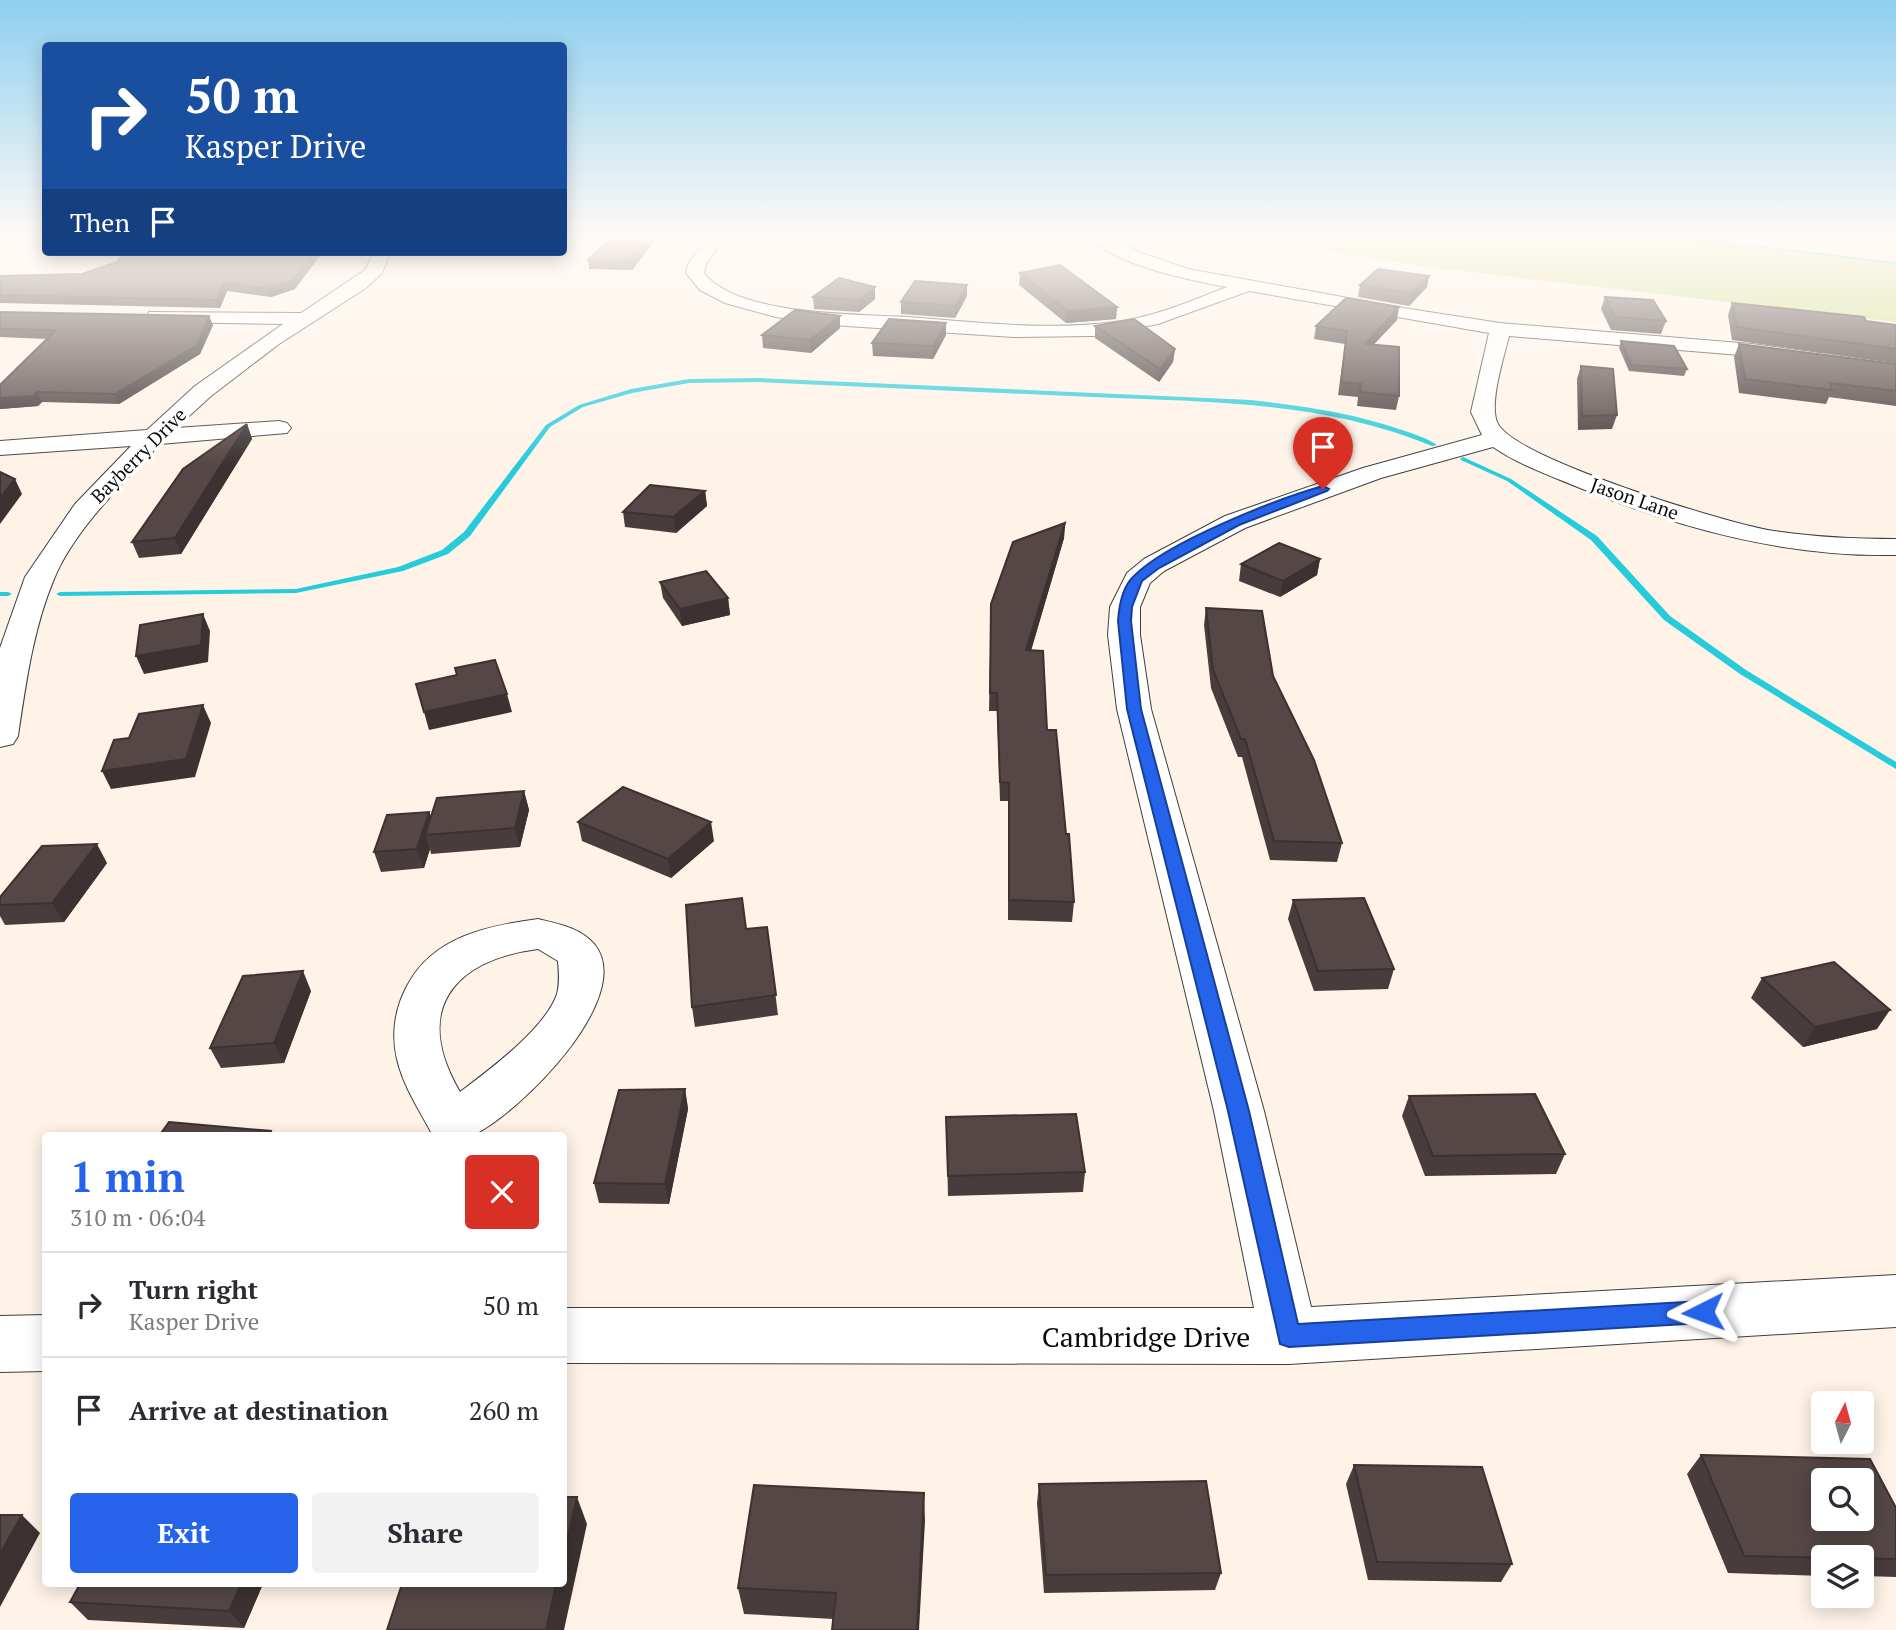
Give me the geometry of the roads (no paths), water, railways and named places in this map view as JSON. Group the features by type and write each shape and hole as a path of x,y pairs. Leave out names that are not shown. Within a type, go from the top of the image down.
{"street":[{"name":"Bayberry Drive","path":"0,736 16,648 40,577 84,510 151,439 202,391 315,312"},
{"path":"781,312 968,328 1092,330 1121,327 1178,312"},
{"path":"1400,312 1500,329 1752,350 1896,369"},
{"path":"142,316 305,319"},
{"path":"1289,1336 1239,1111 1134,709 1124,635 1125,607 1137,579 1154,565 1235,522 1372,473 1498,438 1485,424 1482,412 1500,329"},
{"path":"0,448 279,428"},
{"name":"Jason Lane","path":"1498,438 1520,453 1581,479 1701,521 1754,535 1805,543 1896,547"},
{"name":"Cambridge Drive","path":"567,1336 1289,1336 1896,1301"},
{"path":"0,1344 42,1343"}],"waterway":[{"path":"60,594 296,591 400,569 445,552 467,534 548,426 581,406 631,391 689,381 759,380 1251,402 1344,416 1390,428 1434,445"},
{"path":"1463,459 1509,480 1594,538 1667,618 1743,672 1896,766"},
{"path":"0,594 8,594"}]}
